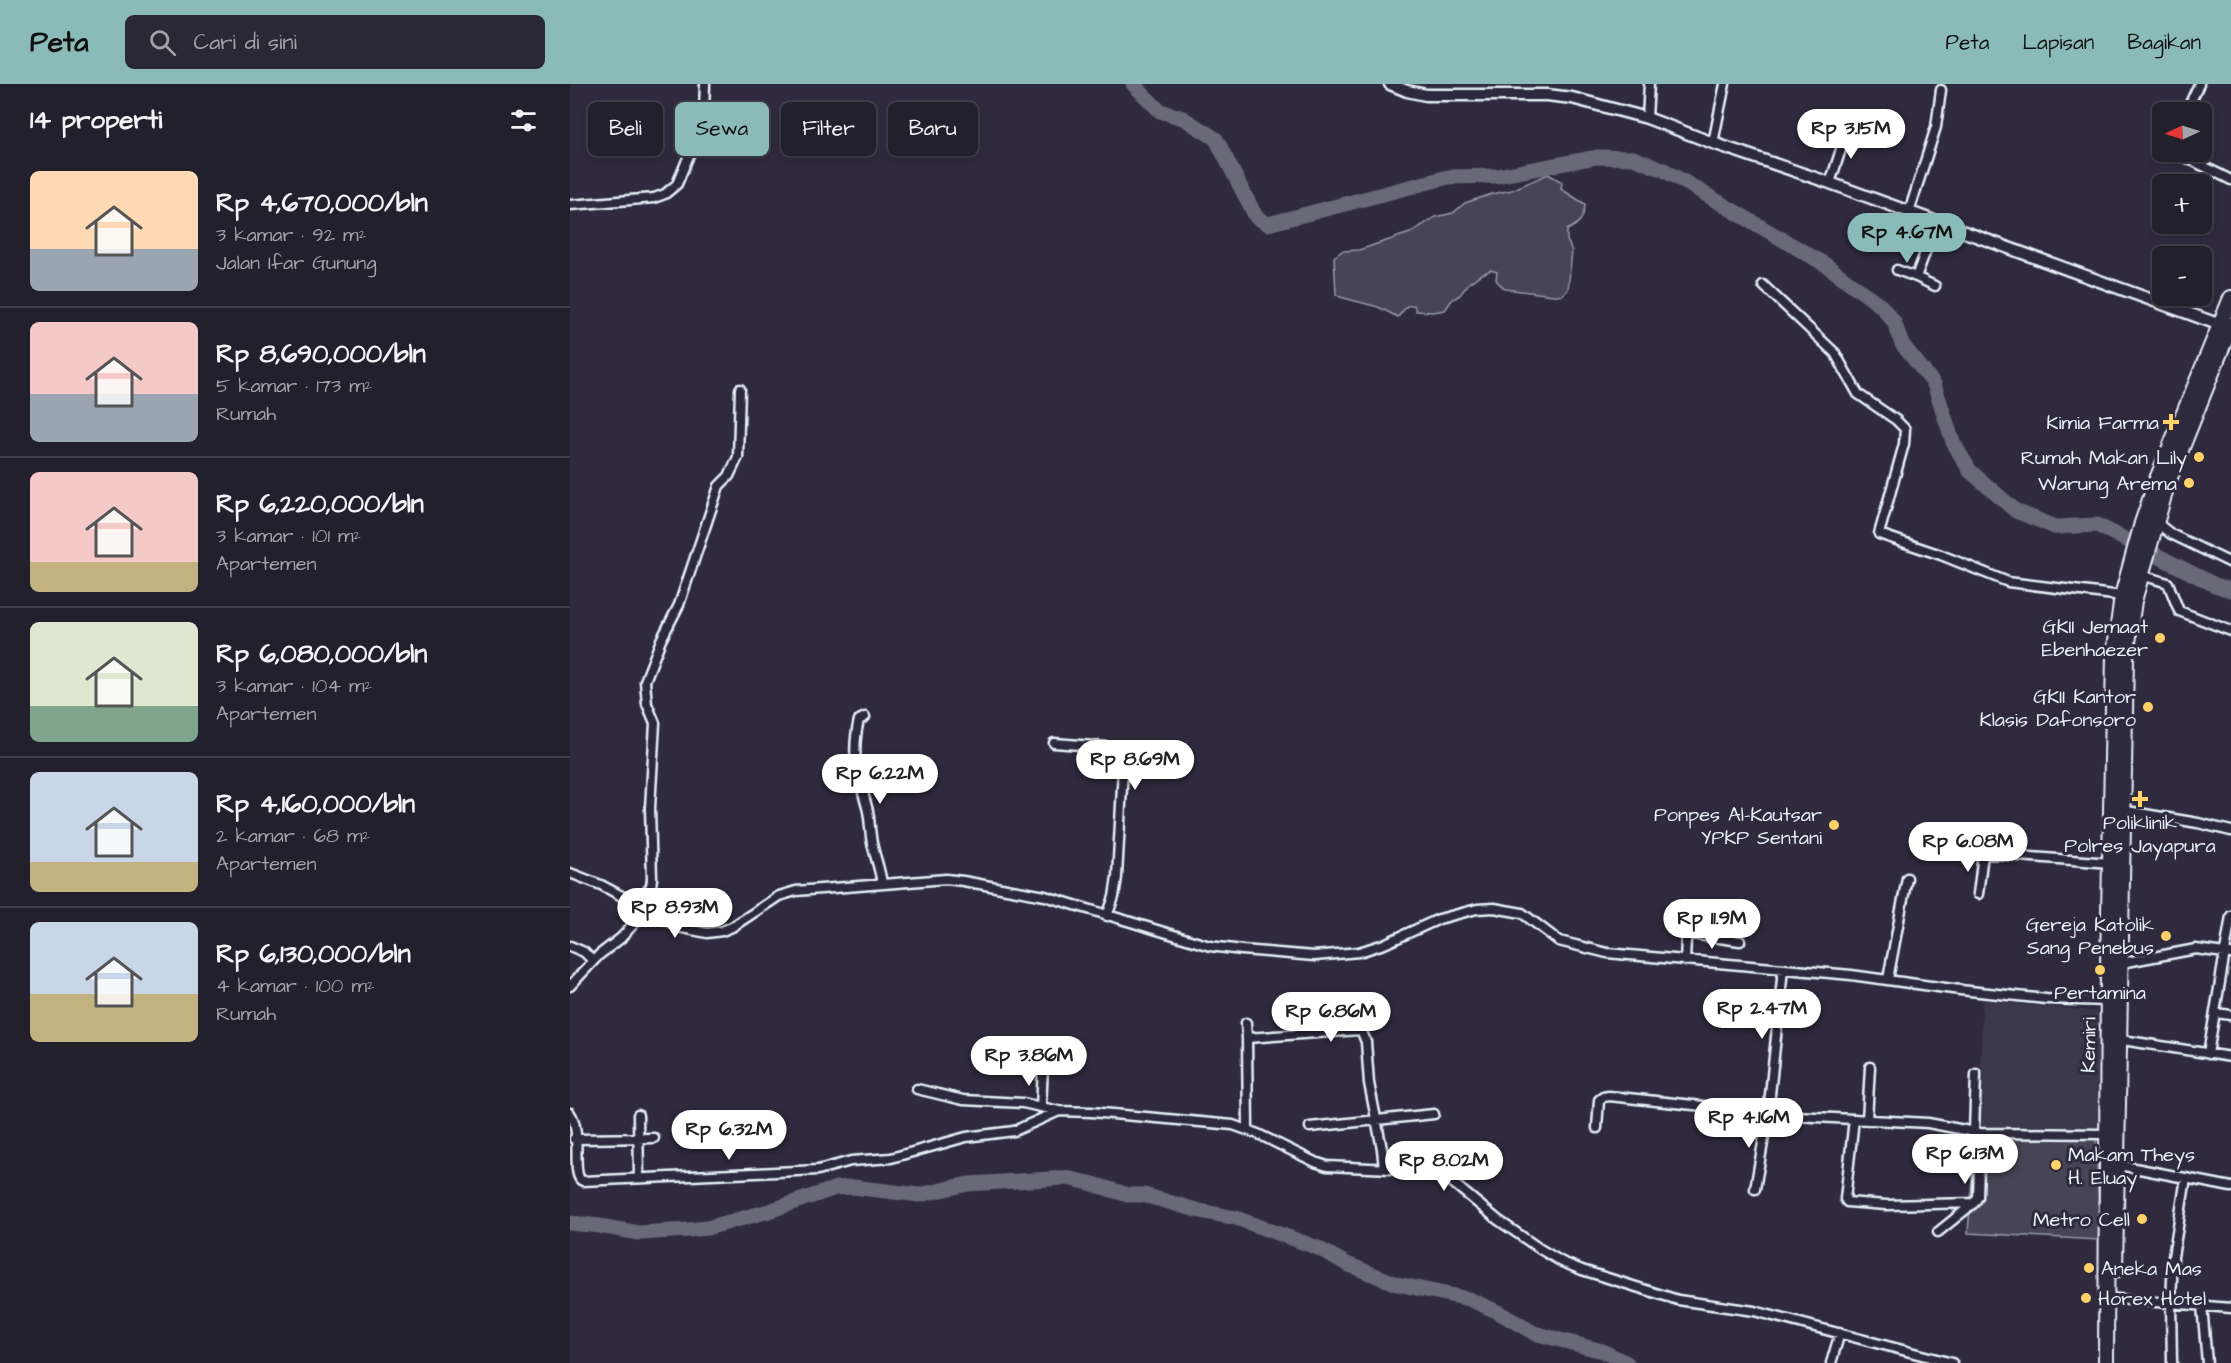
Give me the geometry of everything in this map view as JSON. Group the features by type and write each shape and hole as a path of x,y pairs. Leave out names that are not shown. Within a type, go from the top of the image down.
{"highway":[{"path":"2152,524 2226,326 2231,298"},
{"path":"2120,656 2134,601 2137,572 2184,410 2226,326"},
{"path":"2120,656 2122,596 2137,572"},
{"name":"Kemiri","path":"2106,1363 2110,1298 2120,656"},
{"name":"Kemiri","path":"2115,929 2111,863 2117,809"},
{"name":"Kemiri","path":"2112,1164 2106,1134 2113,1039 2108,1001 2114,964"},
{"name":"Kemiri","path":"2110,1298 2115,1363"}],"street":[{"path":"570,205 654,198 665,194 677,184 700,129 704,111 705,84"},
{"path":"1390,84 1426,95 1564,97 1647,118 2226,326"},
{"path":"1647,118 1649,84"},
{"path":"1713,143 1725,84"},
{"path":"2191,102 2199,84"},
{"path":"1909,212 1936,127 1941,90"},
{"path":"1830,183 1848,128"},
{"path":"2195,162 2231,180"},
{"path":"1916,277 1937,221"},
{"path":"1898,270 1935,286"},
{"path":"1763,285 1835,354 1858,394 1896,420 1905,429 1904,444 1879,534 1941,555 2008,582 2122,596"},
{"path":"570,986 593,961 621,938 638,920 640,905 651,886 650,808 655,723 647,704 645,681 661,640 679,605 719,486 729,476 738,457 740,389"},
{"path":"2152,524 2231,562"},
{"path":"2137,572 2168,583 2179,611 2231,631"},
{"path":"864,717 859,720 855,744 857,775 868,810 872,843 878,859 882,884"},
{"path":"1054,743 1124,750 1117,877 1114,897 1107,916"},
{"path":"2117,809 2231,831"},
{"path":"1941,850 2111,863"},
{"path":"1978,894 1983,854"},
{"path":"570,873 601,885 682,928 696,932 715,933 732,927 779,896 796,891 930,880 963,880 1045,896 1210,946 1314,957 1359,952 1384,944 1449,916 1477,909 1502,908 1522,913 1555,938 1571,945 1629,957 1888,979 1960,990 2046,999 2108,1001"},
{"path":"1888,979 1907,878"},
{"path":"2208,1054 2228,953 2231,916"},
{"path":"638,920 661,918"},
{"path":"1685,961 1686,939 1690,934 1740,941"},
{"path":"570,946 584,952 593,961"},
{"path":"2114,964 2196,949 2228,953"},
{"path":"1755,1189 1768,1114 1783,969"},
{"path":"2216,1013 2231,1015"},
{"path":"1246,1023 1248,1130"},
{"path":"1247,1038 1359,1030 1362,1032 1366,1042 1369,1083 1377,1118 1384,1169"},
{"path":"2113,1039 2231,1057"},
{"path":"1867,1120 1870,1066"},
{"path":"1041,1107 1042,1068"},
{"path":"1938,1232 1974,1203 1978,1197 1976,1074"},
{"path":"917,1089 963,1100 1023,1103 1059,1111 1217,1123 1248,1130 1327,1166 1418,1169 1441,1174 1540,1250 1582,1270 1678,1300 1742,1309 1952,1363"},
{"path":"1597,1128 1599,1100 1603,1096 1768,1114 1928,1123 1977,1132 2106,1134"},
{"path":"570,1113 575,1124 571,1168 578,1180 818,1170 851,1161 891,1158 966,1137 1014,1131 1059,1111"},
{"path":"1310,1127 1377,1118 1434,1114"},
{"path":"638,1115 639,1178"},
{"path":"1854,1119 1845,1199 1847,1202 1886,1205 1974,1203"},
{"path":"574,1139 654,1138"},
{"path":"2112,1164 2231,1187"},
{"path":"2172,1363 2171,1303 2175,1244 2186,1178"},
{"path":"2110,1298 2231,1308"},
{"path":"2202,1305 2207,1363"},
{"path":"1831,1363 1840,1333"}],"shaded area":[{"path":"1548,174 1562,182 1561,189 1585,204 1580,220 1567,230 1567,240 1572,251 1568,290 1561,296 1505,289 1496,280 1497,272 1491,270 1469,283 1445,310 1433,312 1416,311 1414,305 1407,306 1398,317 1378,307 1336,294 1334,257 1342,251 1359,250 1410,233 1435,217 1453,213 1465,203 1512,190"},
{"path":"1982,1000 2100,1012 2098,1129 1979,1127"},
{"path":"2096,1136 2100,1240 1968,1233 1975,1137"}],"waterway":[{"path":"1133,84 1160,111 1183,118 1216,139 1256,217 1268,224 1448,177 1497,176 1597,157 1633,158 1664,170 1826,265 1881,306 1894,322 1902,344 1934,384 1953,442 1970,471 2016,511 2055,527 2097,525 2215,585 2231,590"},
{"path":"570,1223 639,1233 689,1230 707,1228 769,1211 836,1188 853,1187 919,1195 968,1184 1066,1178 1128,1195 1144,1195 1200,1211 1236,1218 1318,1248 1347,1264 1397,1284 1469,1299 1498,1312 1534,1333 1602,1351 1627,1363"}],"place":[{"name":"Kimia Farma","path":"2171,422"},
{"name":"Rumah Makan Lily","path":"2199,457"},
{"name":"Warung Arema","path":"2189,483"},
{"name":"GKII Jemaat Ebenhaezer","path":"2160,638"},
{"name":"GKII Kantor Klasis Dafonsoro","path":"2148,707"},
{"name":"Poliklinik Polres Jayapura","path":"2140,799"},
{"name":"Ponpes Al-Kautsar YPKP Sentani","path":"1834,825"},
{"name":"Gereja Katolik Sang Penebus","path":"2166,936"},
{"name":"Pertamina","path":"2100,970"},
{"name":"Makam Theys H. Eluay","path":"2056,1165"},
{"name":"Metro Cell","path":"2142,1219"},
{"name":"Aneka Mas","path":"2089,1268"},
{"name":"Horex Hotel","path":"2086,1298"}]}
